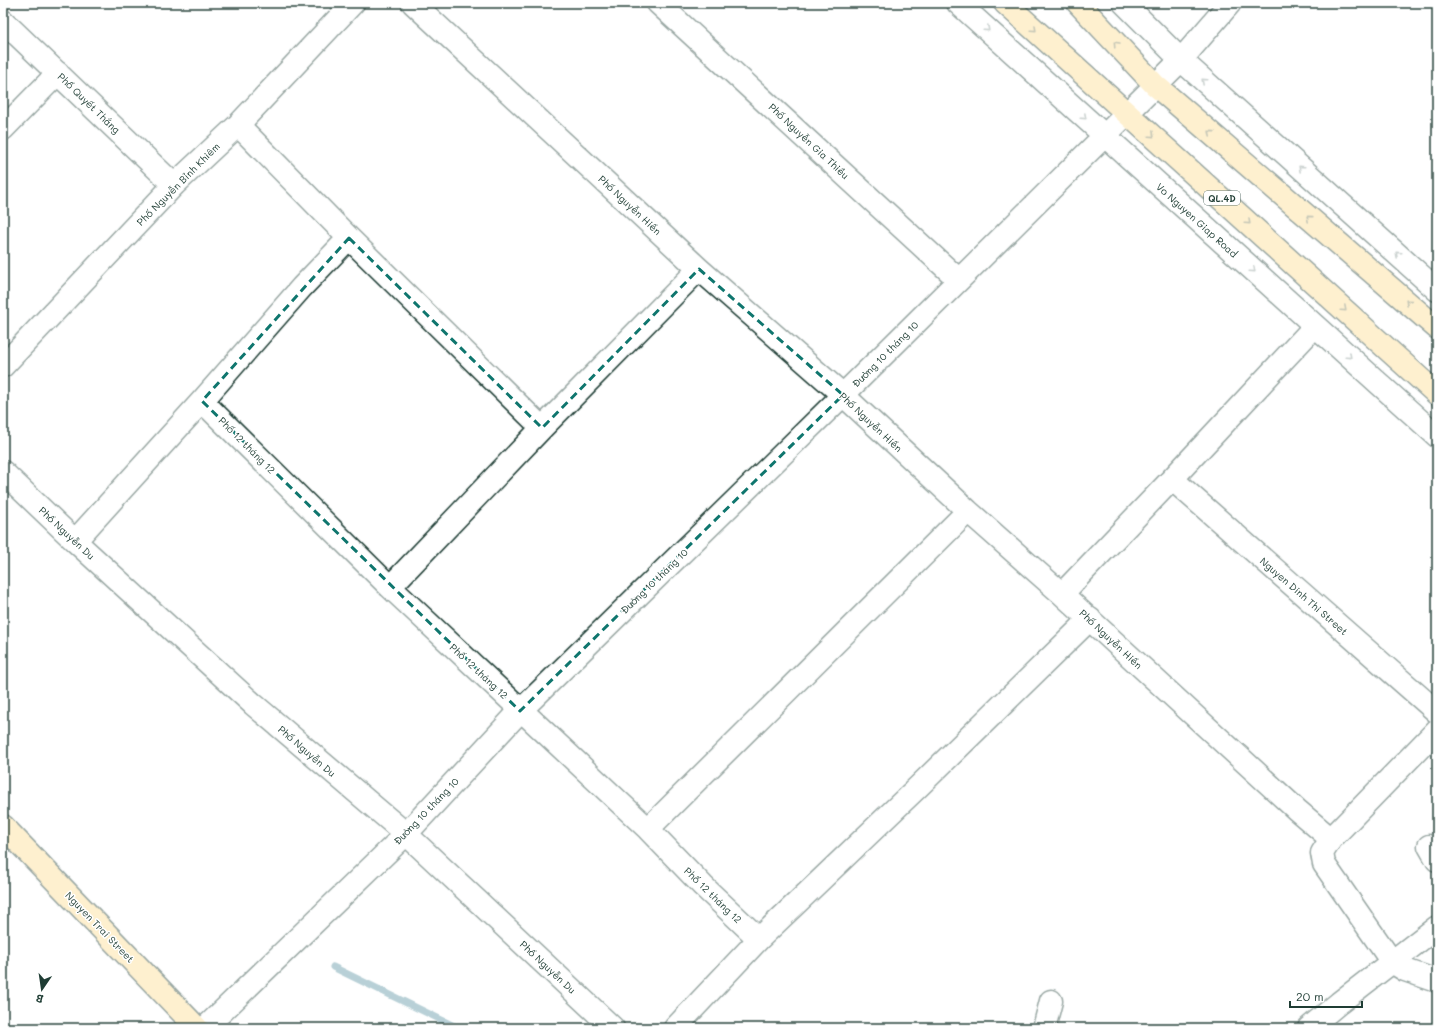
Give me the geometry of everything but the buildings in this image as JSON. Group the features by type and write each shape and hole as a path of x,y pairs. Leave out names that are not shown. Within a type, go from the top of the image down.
{"main road":[{"name":"QL.4D","path":"1005,3 1437,394"},
{"path":"1078,3 1155,85 1437,328"},
{"name":"Nguyen Trai Street","path":"3,826 197,1028"}],"street":[{"name":"Phố Nguyễn Bỉnh Khiêm","path":"3,366 174,185 238,125 353,3"},
{"name":"Phố Nguyễn Hiền","path":"413,3 699,270 843,395 968,511 1090,619 1297,810 1331,838"},
{"name":"Phố Nguyễn Gia Thiều","path":"658,3 959,280"},
{"name":"Vo Nguyen Giap Road","path":"958,3 1437,436"},
{"path":"1124,3 1180,60 1437,290"},
{"name":"Đường 10 tháng 10","path":"205,1028 406,834 520,711 1105,136 1180,60 1230,3"},
{"name":"Phố Quyết Thắng","path":"3,21 174,185"},
{"path":"3,129 58,73"},
{"path":"238,125 349,238 542,428"},
{"path":"74,541 202,401 302,287 349,238"},
{"path":"390,587 542,428 699,270"},
{"path":"1062,594 1315,326"},
{"name":"Phố 12 tháng 12","path":"202,401 390,587 520,711 648,829 703,886 759,939"},
{"name":"Phố Nguyễn Du","path":"3,472 74,541 253,704 406,834 613,1028"},
{"name":"Nguyen Dinh Thi Street","path":"1172,479 1437,712"},
{"path":"648,829 968,511"},
{"path":"675,1028 759,939 919,786 1090,619"},
{"path":"1437,730 1331,838 1322,853 1324,864 1392,962 1406,970 1437,981"},
{"path":"1309,1028 1437,927"},
{"path":"1044,1028 1051,1001"}],"highlighted area":[{"path":"349,238 542,428 699,269 843,395 520,711 202,401"}],"waterway":[{"path":"333,967 458,1028"}]}
